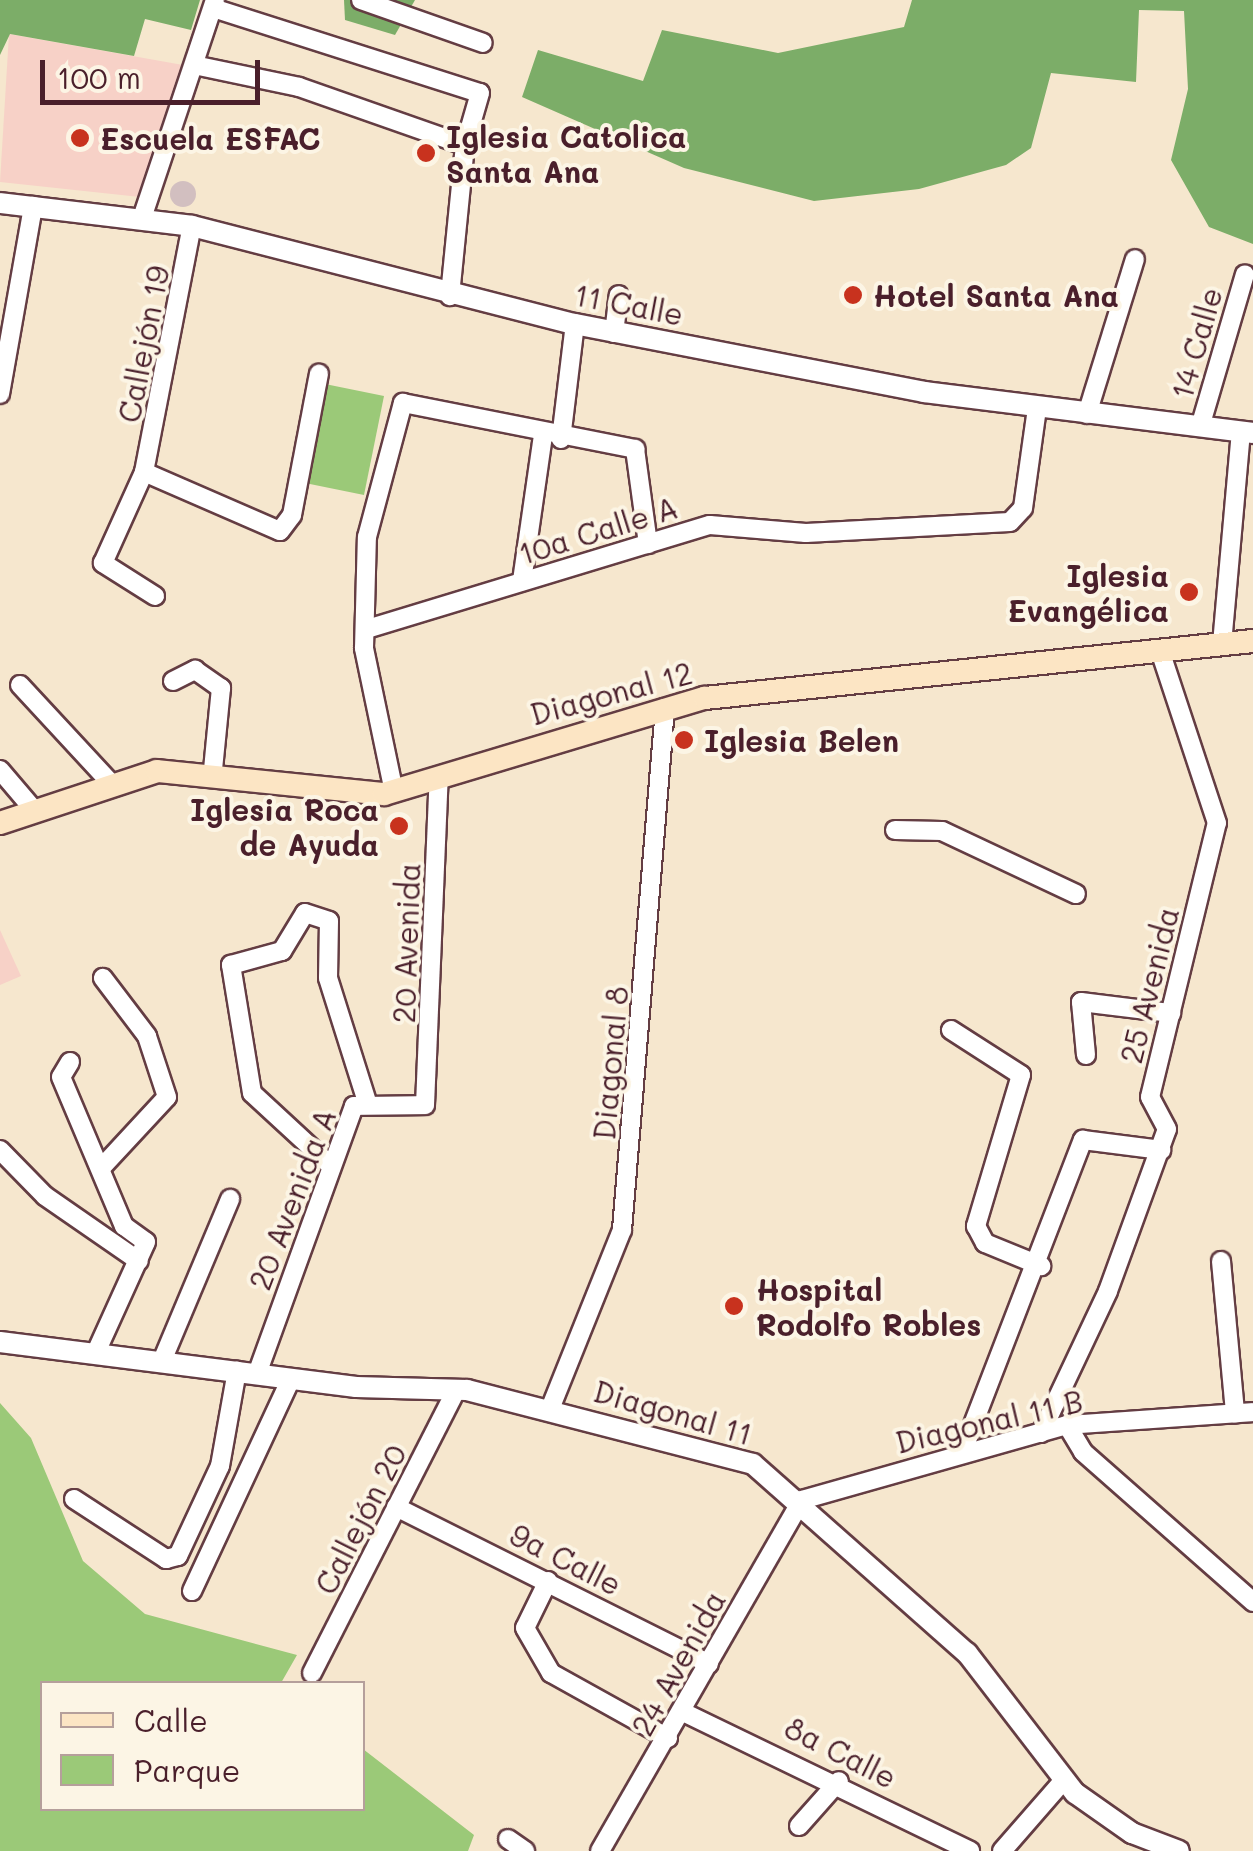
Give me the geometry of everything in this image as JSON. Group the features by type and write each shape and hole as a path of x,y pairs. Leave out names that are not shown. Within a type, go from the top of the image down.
{"main road":[{"name":"Diagonal 12","path":"0,822 109,781 213,770 394,792 665,708 827,681 1253,640"}],"street":[{"path":"361,0 483,43"},
{"path":"142,218 214,4 464,86 483,98 465,145 450,296"},
{"path":"194,65 298,87 465,145"},
{"name":"11 Calle","path":"0,203 192,226 450,296 614,333 1037,408 1250,431"},
{"path":"0,394 34,206"},
{"name":"Callejón 19","path":"155,596 103,562 144,472 192,226"},
{"path":"1087,414 1135,259"},
{"name":"14 Calle","path":"1200,427 1245,274"},
{"path":"614,333 619,295"},
{"path":"522,582 575,324"},
{"path":"144,472 280,532 292,515 319,374"},
{"path":"394,792 365,656 367,537 403,402 552,438 638,451 648,544"},
{"name":"10a Calle A","path":"368,628 716,524 806,532 1016,518 1037,408"},
{"path":"1222,644 1250,431"},
{"name":"25 Avenida","path":"1160,650 1218,814 1150,1097 1167,1125 1161,1150"},
{"path":"173,681 195,670 222,688 213,770"},
{"path":"20,685 109,781"},
{"name":"Diagonal 8","path":"550,1410 622,1230 665,708"},
{"path":"0,770 34,810"},
{"name":"20 Avenida","path":"421,1110 439,776"},
{"path":"895,830 942,830 1076,894"},
{"path":"330,1165 252,1093 231,966 282,951 304,913 330,921 328,978 368,1105"},
{"path":"102,1166 167,1097 148,1036 103,978"},
{"path":"1086,1055 1081,1002 1172,1013"},
{"path":"951,1030 1021,1076 976,1226 985,1243 1041,1266"},
{"path":"70,1062 61,1077 102,1166 124,1226 146,1242 96,1352"},
{"name":"20 Avenida A","path":"74,1498 166,1559 178,1556 220,1466 247,1372 354,1106 421,1110"},
{"path":"962,1453 1041,1266 1085,1138 1161,1150 1041,1432"},
{"path":"0,1150 45,1196 139,1260"},
{"path":"162,1361 230,1199"},
{"path":"1221,1260 1244,1413"},
{"name":"Diagonal 11","path":"0,1342 291,1379 456,1390 740,1459 802,1500 993,1680 1064,1780 1106,1818 1179,1851"},
{"path":"192,1591 291,1379"},
{"name":"Callejón 20","path":"312,1672 456,1390"},
{"name":"Diagonal 11 B","path":"802,1500 1067,1425 1244,1413"},
{"path":"1067,1425 1083,1452 1253,1602"},
{"name":"24 Avenida","path":"600,1851 802,1500"},
{"name":"9a Calle","path":"396,1507 708,1664"},
{"path":"548,1582 525,1628 552,1672 668,1738"},
{"name":"8a Calle","path":"683,1712 838,1780 970,1851"},
{"path":"799,1826 838,1780"},
{"path":"1002,1851 1064,1780"},
{"path":"508,1840 524,1851"}],"shaded area":[{"name":"Escuela ESFAC","path":"9,34 183,65 140,197 0,182"},
{"path":"183,181 192,185 196,194 192,203 183,207 174,203 170,194 174,185"},
{"path":"0,930 21,976 0,985"}],"green space":[{"path":"0,0 200,0 191,30 145,19 134,56 10,34 0,55"},
{"path":"344,0 415,0 395,35 345,20"},
{"path":"912,0 1253,0 1253,244 1209,227 1171,160 1188,89 1184,11 1139,10 1136,82 1051,73 1031,148 1006,165 919,189 814,201 684,168 522,97 538,50 643,81 662,30 778,53 904,27"},
{"path":"325,384 384,396 364,495 305,483"},
{"path":"0,1403 31,1438 83,1561 145,1614 297,1655 282,1681 40,1681 40,1811 365,1811 365,1751 474,1835 468,1851 0,1851"}],"place":[{"name":"Escuela ESFAC","path":"80,138"},
{"name":"Iglesia Catolica Santa Ana","path":"426,153"},
{"name":"Hotel Santa Ana","path":"853,295"},
{"name":"Iglesia Evangélica","path":"1189,592"},
{"name":"Iglesia Belen","path":"684,740"},
{"name":"Iglesia Roca de Ayuda","path":"399,826"},
{"name":"Hospital Rodolfo Robles","path":"734,1306"}]}
